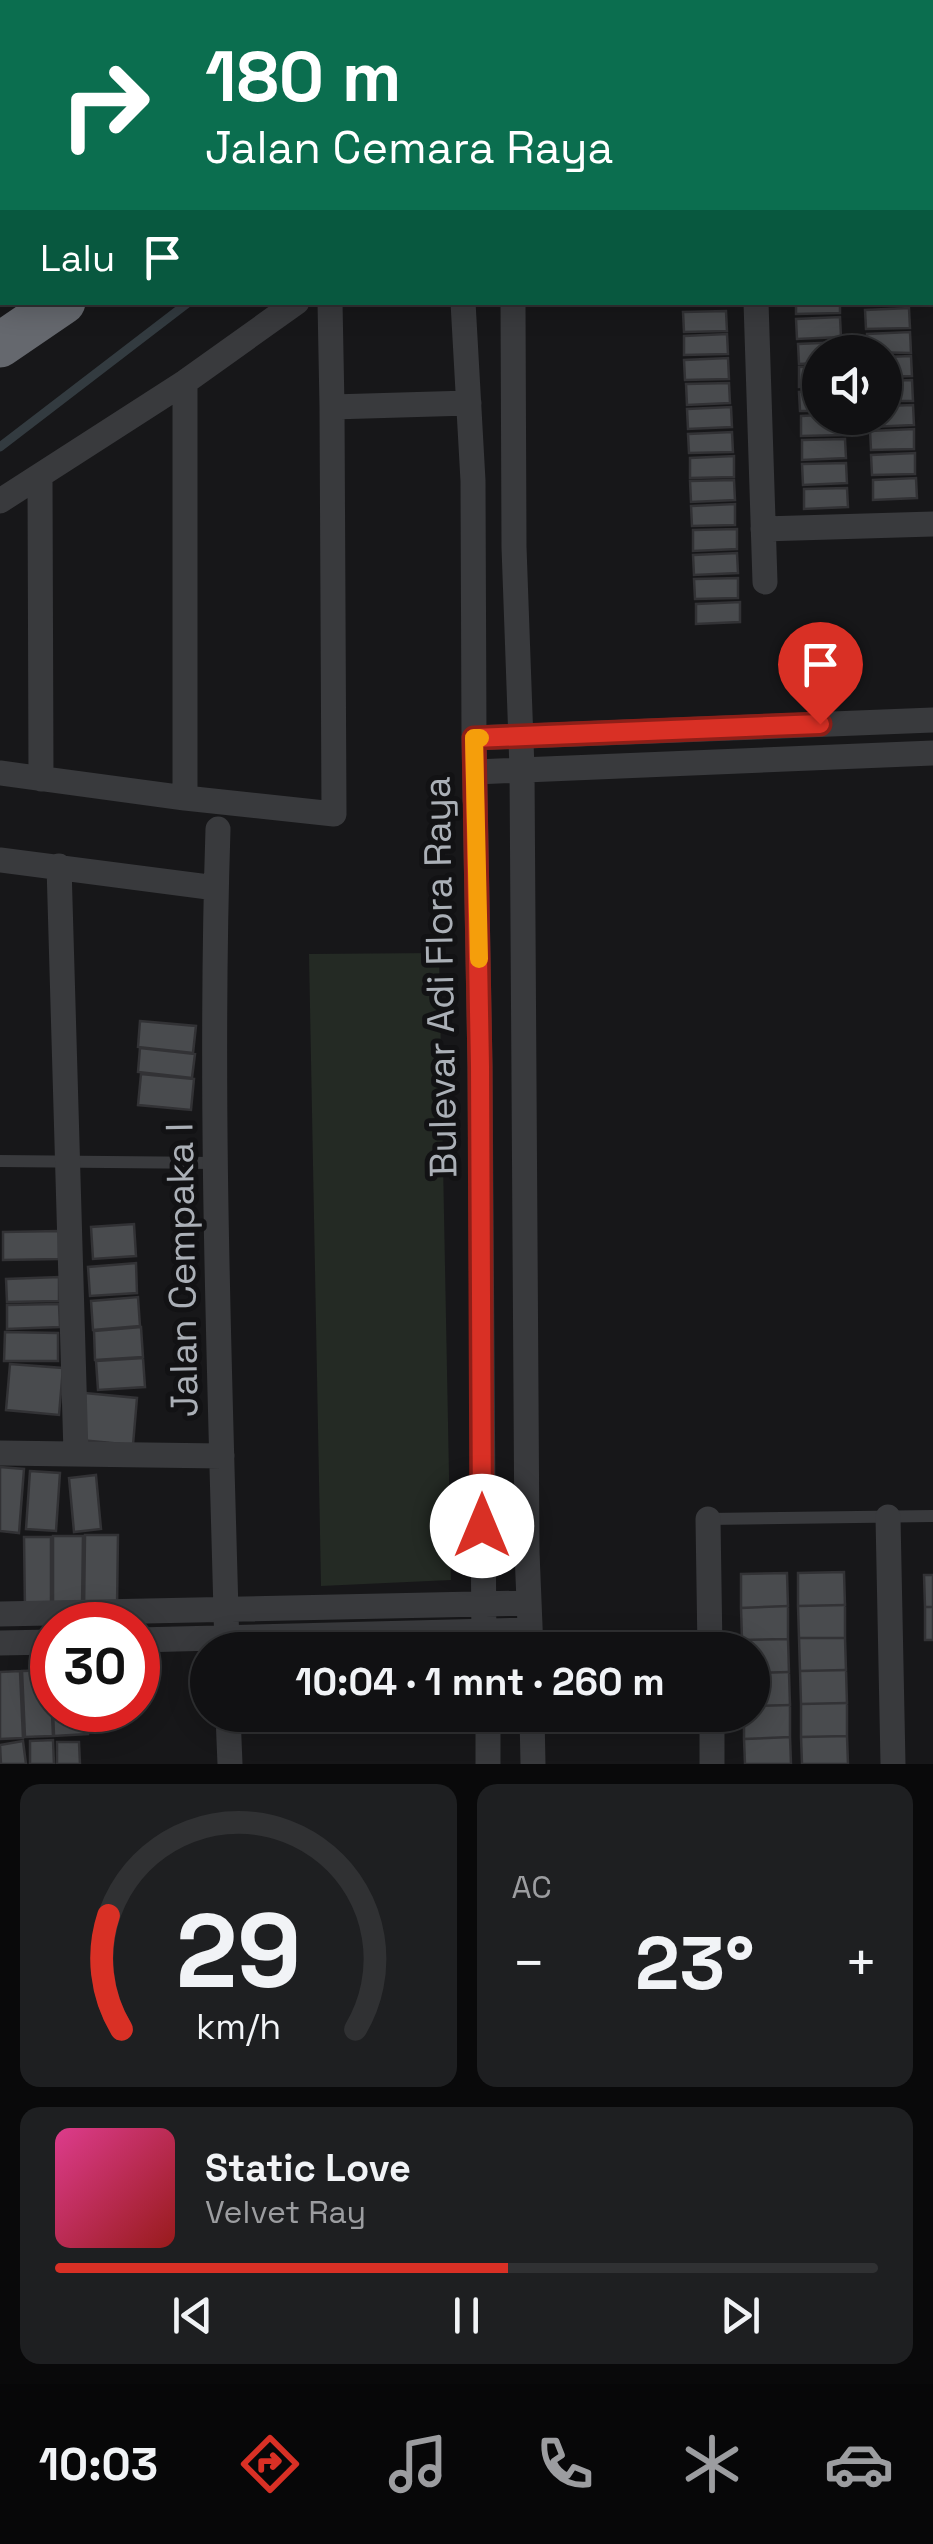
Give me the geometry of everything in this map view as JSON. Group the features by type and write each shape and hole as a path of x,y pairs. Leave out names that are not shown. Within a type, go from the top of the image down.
{"highway":[{"path":"0,345 59,305"}],"street":[{"path":"0,501 186,382 292,305"},
{"path":"0,773 334,814 330,305"},
{"name":"Bulevar Adi Flora Raya","path":"463,305 473,481 483,1632"},
{"path":"513,305 514,547 522,769 530,1632"},
{"path":"756,305 765,582"},
{"path":"185,798 186,382"},
{"path":"332,407 469,403"},
{"path":"40,477 40,779"},
{"path":"763,530 933,524"},
{"path":"474,738 933,720"},
{"path":"475,772 933,753"},
{"name":"Jalan Cempaka I","path":"218,829 216,1163 227,1632"},
{"path":"0,860 216,888"},
{"path":"59,866 76,1454"},
{"path":"0,1453 222,1456"},
{"path":"888,1517 893,1764"},
{"path":"708,1520 710,1632"},
{"path":"0,1614 528,1603"},
{"path":"160,1641 190,1642"},
{"path":"0,1643 30,1642"},
{"path":"229,1732 230,1764"},
{"path":"488,1732 488,1764"},
{"path":"532,1732 533,1764"},
{"path":"712,1732 712,1764"}],"lane":[{"path":"0,1162 216,1163"},
{"path":"708,1520 933,1516"}],"shaded area":[{"path":"439,953 451,1580 321,1586 309,954"}],"building":[{"path":"796,305 840,305 840,313 796,314"},
{"path":"909,308 910,328 866,329 865,310"},
{"path":"726,311 727,331 684,332 683,312"},
{"path":"840,317 841,335 802,335 797,339 796,319"},
{"path":"910,332 911,353 902,353 902,335 867,334"},
{"path":"727,334 728,354 684,355 684,336"},
{"path":"798,344 802,344 802,364 799,364"},
{"path":"902,356 911,356 912,376 902,376"},
{"path":"728,358 729,379 685,380 684,360"},
{"path":"902,380 912,380 913,401 902,401"},
{"path":"729,383 730,403 687,405 686,384"},
{"path":"902,405 913,405 914,425 902,426"},
{"path":"731,407 732,427 688,429 687,409"},
{"path":"914,429 914,449 871,450 870,435 902,435 902,430"},
{"path":"732,432 733,452 689,453 688,434"},
{"path":"845,439 846,458 802,460 802,440"},
{"path":"915,453 915,474 872,475 871,455"},
{"path":"734,456 734,477 690,478 690,458"},
{"path":"846,463 847,483 803,485 802,464"},
{"path":"916,478 917,498 873,500 873,480"},
{"path":"734,480 735,500 691,502 690,481"},
{"path":"847,488 848,507 804,509 804,489"},
{"path":"735,504 735,525 692,526 691,506"},
{"path":"737,529 737,549 693,551 693,530"},
{"path":"737,553 738,573 694,575 693,555"},
{"path":"738,578 738,598 695,599 694,579"},
{"path":"740,602 740,622 696,624 696,604"},
{"path":"140,1021 196,1026 193,1053 138,1047"},
{"path":"140,1048 195,1054 192,1078 138,1072"},
{"path":"141,1074 194,1079 191,1110 138,1105"},
{"path":"134,1224 136,1256 93,1259 91,1227"},
{"path":"59,1231 59,1259 3,1260 3,1232"},
{"path":"136,1263 137,1293 90,1296 88,1267"},
{"path":"59,1277 59,1301 7,1302 6,1279"},
{"path":"138,1297 140,1326 93,1330 91,1301"},
{"path":"59,1304 60,1327 7,1329 7,1305"},
{"path":"141,1327 143,1357 95,1360 94,1331"},
{"path":"5,1332 58,1333 58,1361 4,1361"},
{"path":"143,1358 145,1387 98,1390 96,1361"},
{"path":"10,1364 63,1368 59,1415 6,1410"},
{"path":"85,1393 137,1398 133,1445 80,1440"},
{"path":"0,1467 24,1469 19,1533 0,1531"},
{"path":"30,1471 60,1473 56,1531 26,1529"},
{"path":"96,1475 101,1529 74,1532 69,1478"},
{"path":"85,1535 118,1535 117,1602 84,1602"},
{"path":"53,1536 83,1536 82,1602 53,1602"},
{"path":"24,1537 51,1537 51,1602 30,1602 30,1611 25,1611"},
{"path":"844,1572 845,1605 798,1606 798,1573"},
{"path":"787,1573 788,1606 741,1608 741,1574"},
{"path":"924,1575 933,1575 933,1607 925,1607"},
{"path":"845,1605 845,1638 799,1638 798,1606"},
{"path":"788,1606 788,1639 770,1639 770,1632 742,1632 741,1608"},
{"path":"925,1607 933,1607 933,1640 925,1640"},
{"path":"799,1638 845,1638 846,1670 800,1671"},
{"path":"770,1639 788,1639 789,1672 770,1673"},
{"path":"846,1670 847,1703 801,1704 800,1671"},
{"path":"20,1671 23,1738 0,1739 0,1672"},
{"path":"22,1671 30,1671 30,1732 53,1732 53,1736 25,1737"},
{"path":"789,1672 790,1705 770,1706 770,1673"},
{"path":"847,1703 847,1736 801,1737 801,1704"},
{"path":"790,1705 790,1737 744,1739 744,1732 770,1732 770,1706"},
{"path":"54,1732 88,1732 88,1734 54,1736"},
{"path":"847,1736 848,1764 802,1764 801,1737"},
{"path":"790,1737 791,1764 745,1764 744,1739"},
{"path":"53,1740 54,1764 30,1764 30,1741"},
{"path":"23,1741 26,1764 1,1764 0,1745"},
{"path":"57,1742 79,1742 80,1764 57,1764"}],"waterway":[{"path":"0,447 185,305"}],"slow traffic":[{"path":"479,959 474,738 480,738"}],"route":[{"path":"482,1526 474,738 820,724"}]}
